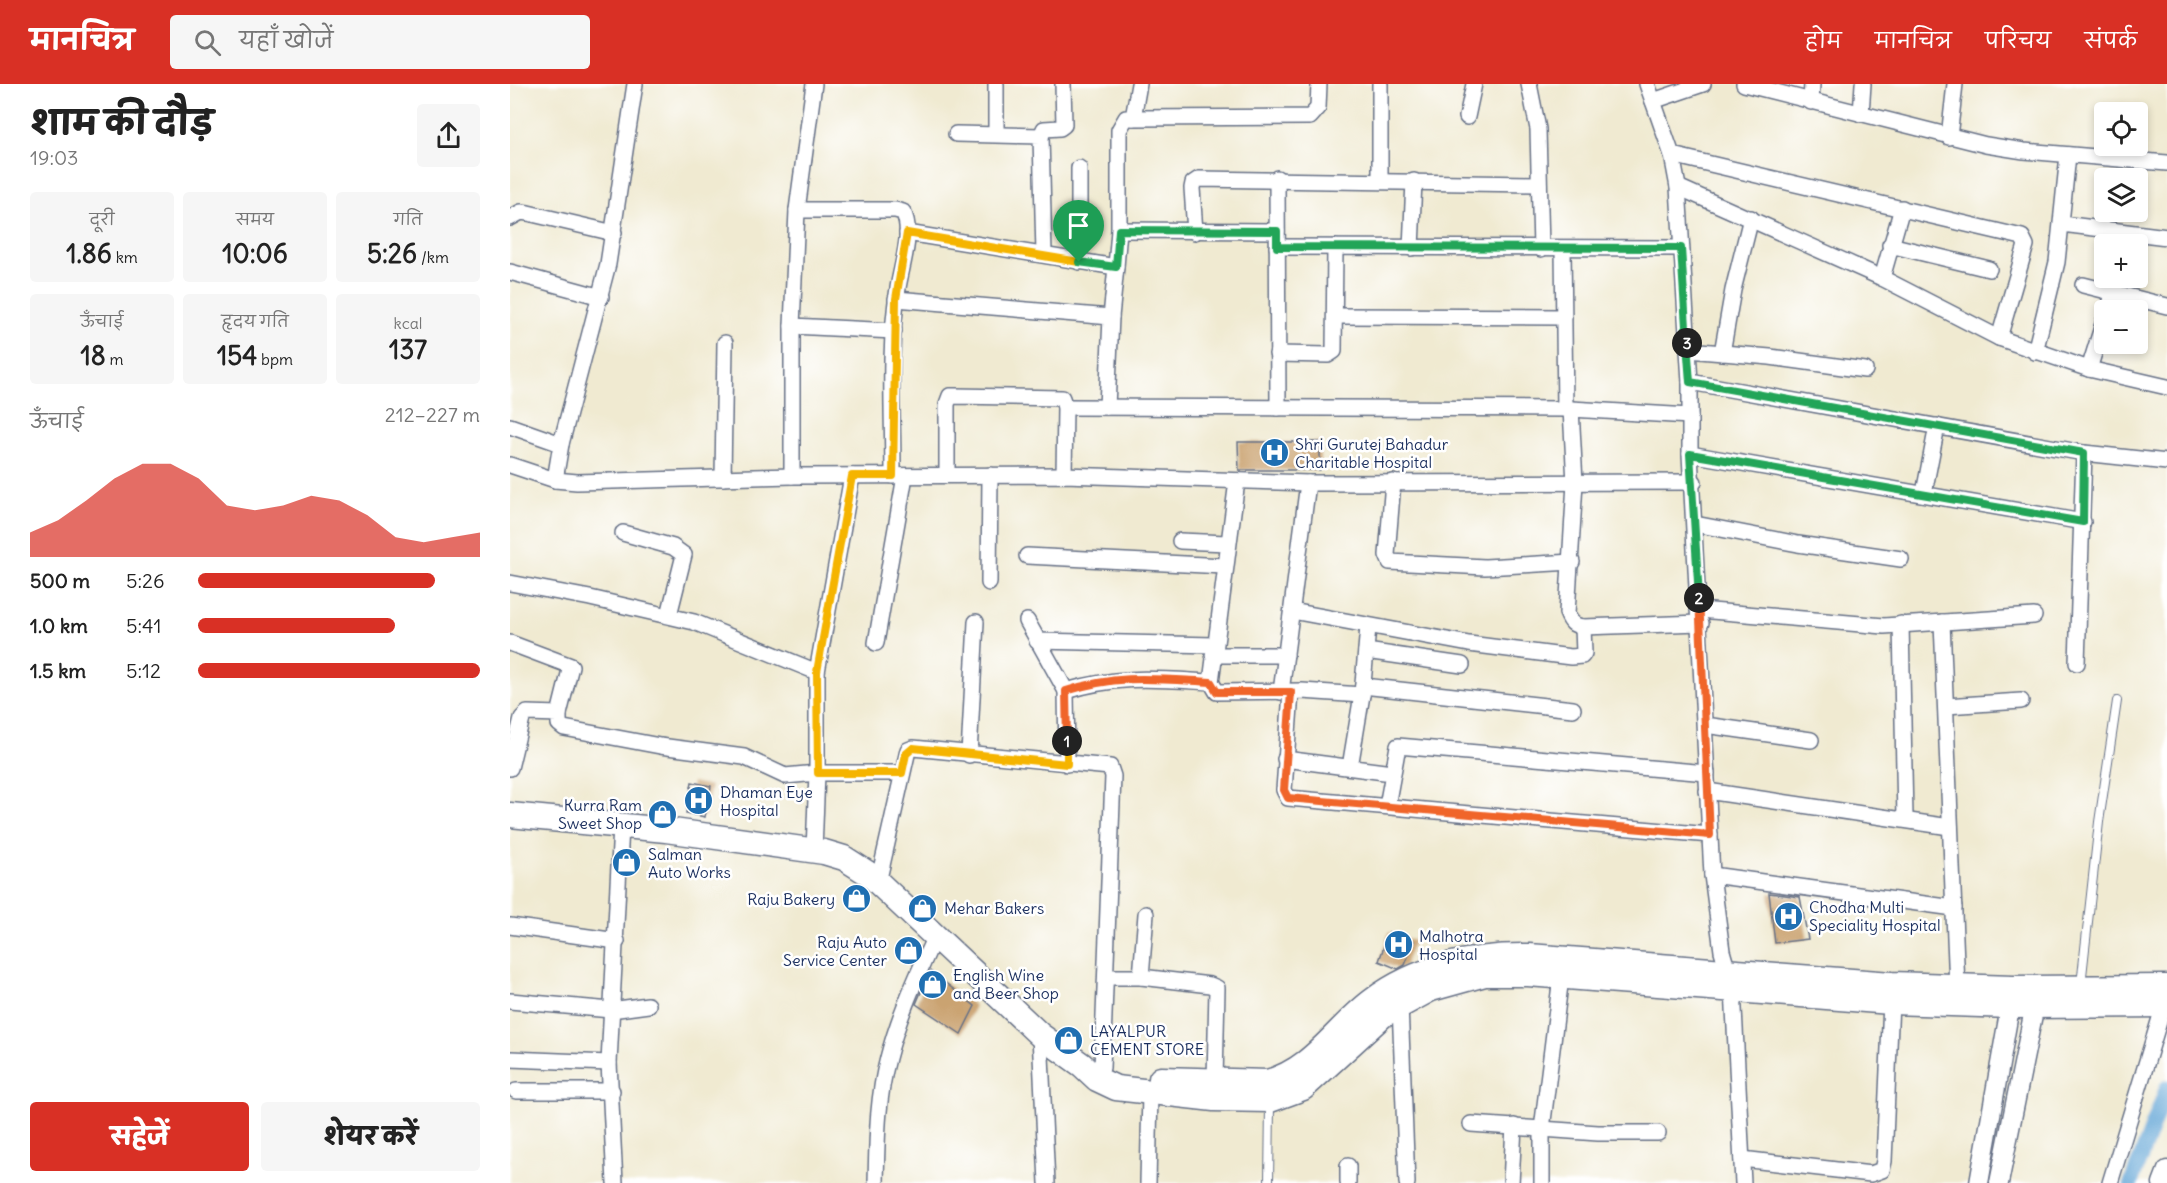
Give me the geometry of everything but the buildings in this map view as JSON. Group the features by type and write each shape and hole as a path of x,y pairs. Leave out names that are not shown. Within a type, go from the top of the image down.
{"highway":[{"path":"510,814 814,851 844,858 878,883 1040,1035 1092,1066 1165,1080 1268,1082 1294,1073 1372,1001 1424,972 1483,957 1529,956 1730,979 1891,1002 2037,996 2166,999"},
{"path":"1092,1066 1096,1079 1116,1088 1214,1099 1270,1100 1303,1088 1383,1015 1400,1005 1431,989 1485,974 1957,987 2012,997"},
{"path":"2037,996 2080,987 2166,999"}],"street":[{"path":"555,480 561,444 601,297 614,233 636,84"},
{"path":"792,476 792,326 797,210 814,84"},
{"path":"996,84 996,134"},
{"path":"1044,254 1041,136 1044,129 1060,128 1064,125 1064,84"},
{"path":"1133,118 1139,84"},
{"path":"1107,407 1111,317 1119,230 1119,130 1126,118 1310,117 1318,108 1319,84"},
{"path":"1380,84 1380,180"},
{"path":"1467,117 1474,84"},
{"path":"1529,84 1538,129 1541,249"},
{"path":"1647,84 1672,155 1678,187 1690,382 1690,454 1694,482 1712,875 1730,979 1743,1183"},
{"path":"1653,101 1703,84"},
{"path":"1744,84 1774,88 1811,102 2014,150 2167,164"},
{"path":"1811,102 1812,84"},
{"path":"1861,114 1863,84"},
{"path":"1949,136 1955,84"},
{"path":"956,134 1041,136"},
{"path":"2035,352 2057,262 2068,154"},
{"path":"1672,155 2022,237 2025,240 2000,338"},
{"path":"1079,168 1079,262"},
{"path":"1277,178 1278,408"},
{"path":"1195,232 1192,188 1196,180 1277,178 1539,184"},
{"path":"1411,248 1414,181"},
{"path":"1678,187 1882,278 2000,338 2089,369 2167,387"},
{"path":"1882,278 1902,208"},
{"path":"797,210 895,210 903,212 907,218 894,331 899,476 876,643"},
{"path":"510,218 514,214 528,213 614,233"},
{"path":"1722,353 1733,290 1751,218"},
{"path":"2062,224 2167,237"},
{"path":"1119,230 1277,231"},
{"path":"907,233 1116,267"},
{"path":"1890,245 1989,270"},
{"path":"1277,247 1681,248"},
{"path":"1277,354 1332,354 1335,348 1335,247"},
{"path":"1563,249 1568,409 1575,483 1572,562 1567,613 1574,625 1583,627 1700,616 1857,625 2034,616"},
{"path":"510,272 601,297"},
{"path":"2083,285 2167,306"},
{"path":"2111,300 2114,292"},
{"path":"896,299 1111,317"},
{"path":"1335,316 1564,317"},
{"path":"792,326 894,331"},
{"path":"723,478 725,343"},
{"path":"1688,350 1865,370"},
{"path":"2089,369 2094,353"},
{"path":"1690,382 2084,453 2167,462"},
{"path":"947,475 947,404 950,396 1062,398 1065,407 1064,475"},
{"path":"1065,407 1568,409 1690,416"},
{"path":"510,426 561,444"},
{"path":"1924,493 1937,426"},
{"path":"2077,663 2084,453"},
{"path":"1690,454 2083,522"},
{"path":"510,465 555,480 577,482 792,476 1064,475 1308,483 1694,482"},
{"path":"989,583 990,475"},
{"path":"814,851 818,773 817,672 852,476"},
{"path":"1237,481 1214,650 1211,682 1217,692 1362,691 1573,709"},
{"path":"1393,482 1387,555 1390,562 1485,567 1572,562"},
{"path":"1308,483 1286,655 1284,790 1288,798 1710,835"},
{"path":"1695,524 1798,544 1901,559"},
{"path":"623,533 673,547 684,555 669,615"},
{"path":"1180,541 1227,543"},
{"path":"1027,556 1224,566"},
{"path":"510,583 669,615 729,634 817,672"},
{"path":"1292,611 1368,627 1571,657 1582,656 1584,653 1583,627"},
{"path":"1027,621 1066,691 1067,764"},
{"path":"969,755 976,622"},
{"path":"1942,622 1957,987"},
{"path":"1901,624 1905,819"},
{"path":"1350,767 1362,691 1368,627"},
{"path":"1037,641 1286,655"},
{"path":"510,643 571,666 560,714 559,724 564,728 660,746 744,757 756,760 785,776 818,773 902,773"},
{"path":"1366,651 1462,666"},
{"path":"1066,691 1127,678 1211,682"},
{"path":"1946,706 2021,701"},
{"path":"510,768 524,714 532,712 560,714"},
{"path":"1705,725 1810,740"},
{"path":"1387,806 1395,749 1404,745 1707,773"},
{"path":"878,883 906,754 913,748 1105,766 1113,771 1106,977 1092,1066"},
{"path":"1285,759 1392,773"},
{"path":"1707,791 1950,827"},
{"path":"615,1183 609,1063 617,941 621,826"},
{"path":"1712,875 1954,908"},
{"path":"1141,977 1146,914"},
{"path":"510,926 617,941"},
{"path":"876,1183 878,1122 887,1060 907,998 935,936"},
{"path":"1106,977 1141,977 1217,988 1215,1081"},
{"path":"1542,1183 1542,1129 1561,977"},
{"path":"1984,1165 2001,1175 2037,996"},
{"path":"1979,1183 2012,997"},
{"path":"2110,1183 2166,999"},
{"path":"510,1001 612,1010 648,1005"},
{"path":"1742,1158 1871,1174 1882,1170 1891,1002"},
{"path":"1400,1005 1407,1183"},
{"path":"1040,1035 1047,1183"},
{"path":"510,1059 609,1063"},
{"path":"516,1091 612,1091"},
{"path":"1148,1183 1150,1093"},
{"path":"1471,1124 1658,1133"},
{"path":"1511,1183 1514,1126"},
{"path":"1348,1166 1348,1183"},
{"path":"2162,1183 2167,1170"}],"lane":[{"path":"2080,987 2096,843 2117,701"},
{"path":"1269,1183 1270,1100"}],"waterway":[{"path":"2131,1183 2167,1087"}],"place":[{"name":"Shri Gurutej Bahadur Charitable Hospital","path":"1274,453"},
{"name":"Dhaman Eye Hospital","path":"699,801"},
{"name":"Kurra Ram Sweet Shop","path":"663,814"},
{"name":"Salman Auto Works","path":"627,863"},
{"name":"Raju Bakery","path":"856,899"},
{"name":"Mehar Bakers","path":"923,908"},
{"name":"Chodha Multi Speciality Hospital","path":"1788,916"},
{"name":"Malhotra Hospital","path":"1398,945"},
{"name":"Raju Auto Service Center","path":"908,951"},
{"name":"English Wine and Beer Shop","path":"932,984"},
{"name":"LAYALPUR CEMENT STORE","path":"1069,1040"}],"route":[{"path":"1119,230 1277,231 1277,247 1681,248 1690,382 2084,453 2083,522 1690,454 1694,482 1710,835 1288,798 1284,790 1291,692 1217,692 1211,682 1127,678 1066,691 1067,764 913,748 906,754 902,773 818,773 817,672 852,476 893,476 894,331 896,299 907,233 1044,254 1079,262 1116,267 1119,230"}]}
